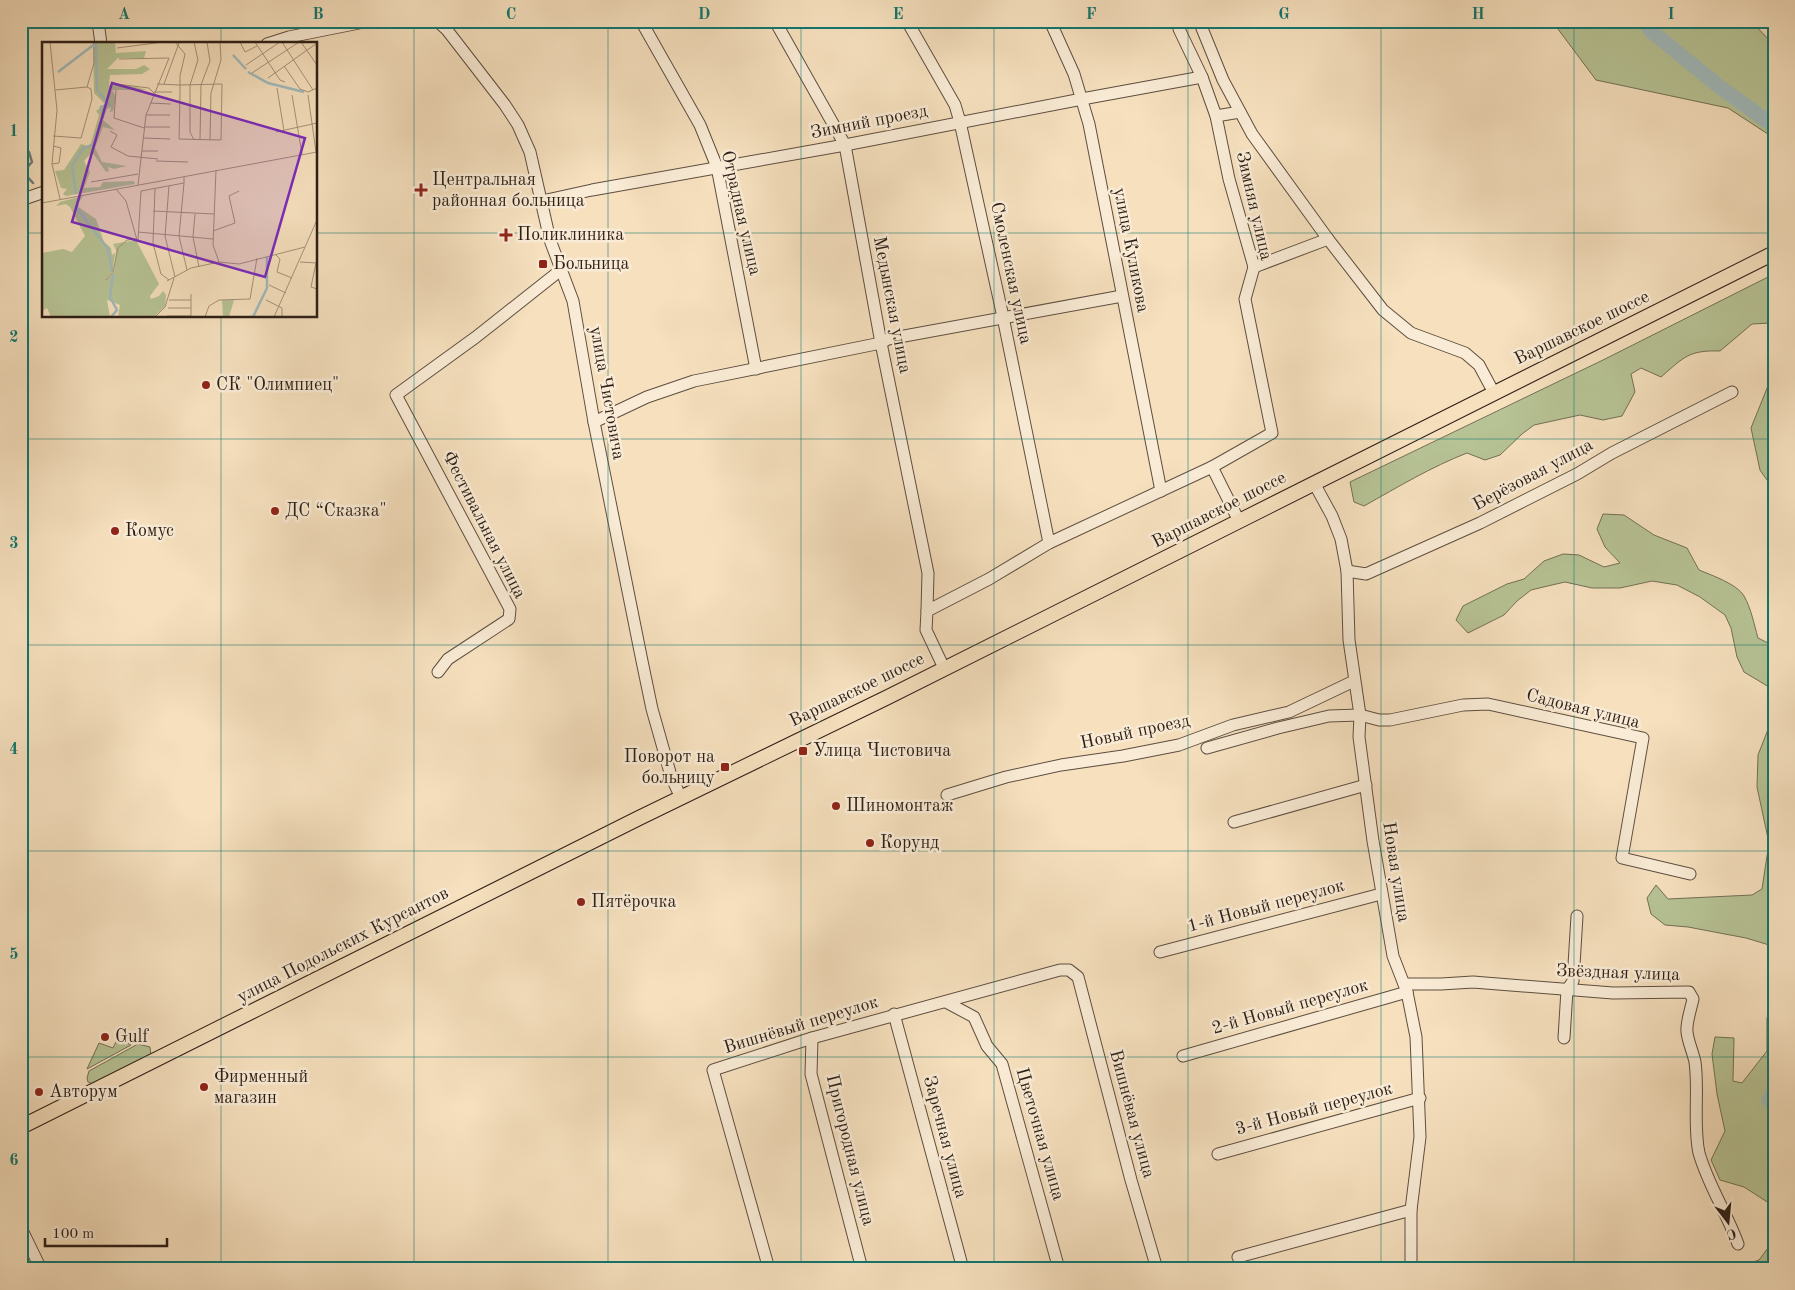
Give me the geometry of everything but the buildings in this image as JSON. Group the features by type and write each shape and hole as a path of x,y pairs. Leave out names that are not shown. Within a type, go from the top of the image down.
{"main road":[{"name":"Варшавское шоссе","path":"681,798 1774,254"},
{"name":"улица Подольских Курсантов","path":"21,1126 681,798"}],"street":[{"path":"98,21 101,42"},
{"path":"272,42 289,36 369,21"},
{"name":"улица Чистовича","path":"438,21 453,37 518,125 530,152 550,240 573,301 594,422 652,709 671,776 681,798"},
{"name":"Отрадная улица","path":"641,21 700,125 717,167 756,369"},
{"name":"Медынская улица","path":"775,21 845,145 881,343 928,573 926,630 944,668"},
{"name":"Смоленская улица","path":"908,21 955,105 960,122 1003,317 1049,543"},
{"name":"улица Куликова","path":"1050,21 1074,74 1089,124 1161,491"},
{"name":"Зимняя улица","path":"1180,21 1179,28 1202,77 1216,116 1229,179 1254,267 1245,299 1272,433 1212,467"},
{"path":"1199,21 1222,80 1252,134 1328,239 1383,310 1411,333 1464,353 1479,365 1494,393"},
{"name":"Зимний проезд","path":"542,201 592,190 845,145 1202,77"},
{"path":"1216,116 1240,112"},
{"path":"21,200 42,193"},
{"path":"1254,267 1328,239"},
{"name":"Фестивальная улица","path":"438,672 448,659 509,619 510,609 396,395 476,337 562,269"},
{"path":"594,422 647,397 694,381 881,343 888,339 1122,296"},
{"name":"Берёзовая улица","path":"1347,571 1366,574 1480,523 1732,392"},
{"path":"927,611 989,579 1049,543 1212,467 1238,521"},
{"name":"Новая улица","path":"1314,483 1332,516 1341,539 1347,571 1349,640 1360,715 1359,737 1373,841 1393,956 1406,988 1416,1036 1420,1098 1420,1137 1411,1210 1411,1269"},
{"name":"Новый проезд","path":"947,795 1006,777 1052,767 1179,745 1233,725 1289,712 1354,681"},
{"name":"Садовая улица","path":"1360,715 1379,720 1396,720 1463,705 1481,703 1643,738 1622,858 1690,874"},
{"path":"1207,748 1304,721 1329,716 1360,715"},
{"path":"1234,822 1366,785"},
{"name":"1-й Новый переулок","path":"1160,952 1381,894"},
{"path":"1564,1038 1567,990 1574,981 1577,916"},
{"name":"Вишнёвый переулок","path":"769,1269 713,1070 894,1014 946,1002 1060,970 1069,970"},
{"name":"Вишнёвая улица","path":"1069,970 1078,977 1131,1180 1157,1269"},
{"name":"Звёздная улица","path":"1406,988 1473,982 1614,994 1689,992 1693,998 1687,1032 1695,1061 1699,1152 1709,1180 1730,1221 1738,1244"},
{"name":"2-й Новый переулок","path":"1183,1056 1406,988"},
{"name":"Цветочная улица","path":"946,1002 974,1017 987,1046 1002,1064 1059,1269"},
{"name":"Заречная улица","path":"894,1014 963,1269"},
{"name":"Пригородная улица","path":"812,1038 811,1074 862,1269"},
{"name":"3-й Новый переулок","path":"1218,1154 1420,1098"},
{"path":"1238,1257 1411,1210"},
{"path":"21,1228 41,1269"}],"green space":[{"path":"1552,21 1751,21 1774,45 1774,138 1728,108 1596,80"},
{"path":"1774,274 1774,328 1771,323 1752,324 1720,351 1701,352 1688,356 1661,377 1641,368 1631,374 1635,392 1622,416 1603,420 1580,415 1534,425 1500,455 1485,460 1467,453 1428,471 1364,506 1354,502 1350,482 1603,360"},
{"path":"1774,371 1774,490 1760,470 1751,428"},
{"path":"1603,514 1624,515 1654,535 1687,548 1699,570 1723,580 1741,592 1749,606 1758,638 1774,646 1774,690 1744,672 1737,657 1731,628 1725,615 1700,597 1677,585 1652,581 1620,588 1592,588 1565,582 1531,590 1504,615 1468,633 1456,620 1463,606 1507,584 1524,579 1544,561 1563,554 1579,555 1604,567 1620,563 1605,547 1597,529"},
{"path":"1774,704 1774,948 1746,938 1688,927 1665,925 1651,914 1647,898 1656,885 1668,899 1752,895 1762,889 1769,843 1757,787 1758,755 1769,727"},
{"path":"1774,983 1774,1213 1772,1205 1744,1187 1720,1180 1711,1160 1725,1131 1717,1094 1712,1054 1715,1037 1734,1038 1733,1081 1742,1083 1767,1051 1767,1019"},
{"path":"118,1038 131,1045 87,1069 99,1043 113,1048"},
{"path":"138,1044 150,1047 151,1056 95,1085 88,1082 89,1071"},
{"path":"1774,1240 1774,1269 1733,1269 1759,1260"}],"waterway":[{"path":"1644,21 1651,31 1721,88 1774,126"},
{"path":"21,147 29,152 32,162 23,172 33,183"},
{"path":"1774,1092 1769,1100 1774,1104"}],"place":[{"name":"Центральная районная больница","path":"421,190"},
{"name":"Поликлиника","path":"506,235"},
{"name":"Больница","path":"543,264"},
{"name":"СК \"Олимпиец\"","path":"206,385"},
{"name":"ДС “Сказка\"","path":"275,511"},
{"name":"Комус","path":"115,531"},
{"name":"Улица Чистовича","path":"803,751"},
{"name":"Поворот на больницу","path":"725,767"},
{"name":"Шиномонтаж","path":"836,806"},
{"name":"Корунд","path":"870,843"},
{"name":"Пятёрочка","path":"581,902"},
{"name":"Gulf","path":"105,1037"},
{"name":"Фирменный магазин","path":"204,1087"},
{"name":"Авторум","path":"39,1092"}]}
